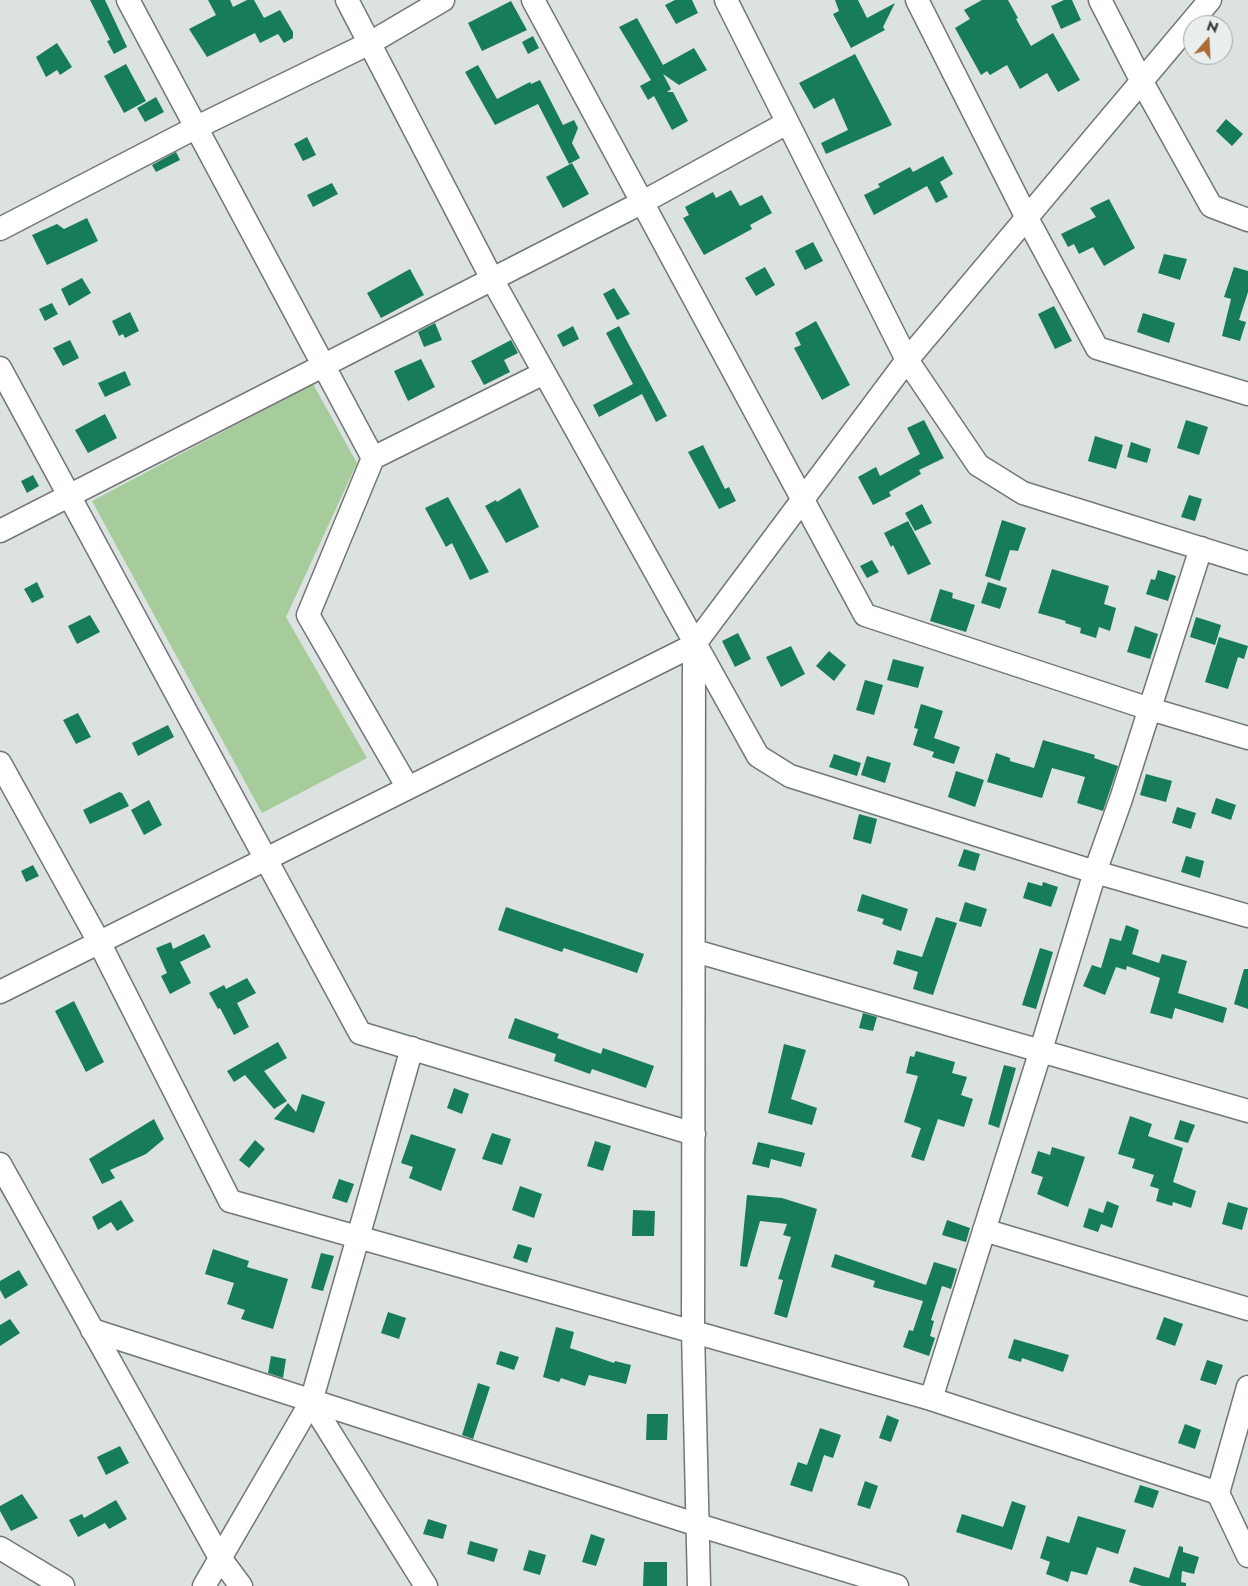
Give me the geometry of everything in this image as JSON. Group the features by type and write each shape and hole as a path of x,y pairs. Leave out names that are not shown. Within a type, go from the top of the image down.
{"street":[{"path":"128,0 373,458"},
{"path":"347,0 492,279 694,645 758,756 790,776 1095,872 1248,916"},
{"path":"0,229 195,128 370,43 443,0"},
{"path":"532,0 865,615 1150,709 1248,738"},
{"path":"726,0 907,360 978,466 1023,493 1248,563"},
{"path":"917,0 1028,220 1097,348 1248,394"},
{"path":"1100,0 1142,82 1212,206 1248,220"},
{"path":"0,992 694,645 907,360 1028,220 1210,0"},
{"path":"0,532 643,202 788,123"},
{"path":"0,368 360,1033 694,1134"},
{"path":"408,788 308,615 373,458 544,373"},
{"path":"930,1399 1041,1050 1095,872 1150,709 1201,548"},
{"path":"694,645 693,1332 699,1586"},
{"path":"0,763 99,942 230,1201 930,1399 1218,1493"},
{"path":"695,951 1248,1111"},
{"path":"204,1586 311,1402 412,1048"},
{"path":"0,1164 220,1558 241,1586"},
{"path":"984,1230 1248,1309"},
{"path":"92,1330 698,1525 898,1586"},
{"path":"1248,1387 1218,1493 1248,1556"},
{"path":"311,1402 426,1586"},
{"path":"0,1548 63,1586"}],"green space":[{"path":"313,384 357,463 286,617 367,758 262,813 92,501"}],"building":[{"path":"90,0 105,0 127,47 114,54 107,41 110,40"},
{"path":"208,0 230,0 233,7 247,0 254,0 264,18 280,10 293,32 293,38 284,43 278,34 260,43 255,33 207,57 189,29 216,15"},
{"path":"675,0 692,0 698,13 676,24 665,5"},
{"path":"835,0 858,0 867,18 895,3 883,27 885,30 851,48 833,14 839,11"},
{"path":"982,0 1008,0 1031,46 1053,33 1080,80 1058,92 1047,73 1020,89 1007,65 990,75 987,71 981,75 955,28 970,19 964,10"},
{"path":"1064,0 1072,0 1081,20 1061,29 1051,6"},
{"path":"511,1 527,30 482,51 468,23"},
{"path":"637,18 663,65 694,48 707,70 679,85 663,74 671,89 667,92 673,92 688,121 672,130 654,96 648,100 640,86 651,80 619,27"},
{"path":"533,36 539,48 528,54 522,42"},
{"path":"57,43 72,67 60,75 57,70 46,77 36,57"},
{"path":"855,54 892,125 826,154 821,143 848,130 834,98 814,109 799,83"},
{"path":"126,64 146,101 124,113 104,76"},
{"path":"478,65 497,99 530,82 531,84 540,80 563,125 574,120 578,128 572,143 580,158 569,164 538,104 495,125 465,72"},
{"path":"156,97 164,112 145,122 137,108"},
{"path":"1226,119 1243,134 1232,146 1216,131"},
{"path":"307,137 316,155 303,161 294,144"},
{"path":"176,152 180,160 156,172 152,165"},
{"path":"943,156 953,174 940,182 948,197 936,203 927,186 874,215 864,195 880,187 878,184 910,167 913,172"},
{"path":"572,163 589,194 563,208 546,177"},
{"path":"332,183 338,194 313,207 307,195"},
{"path":"731,190 740,206 762,195 772,213 750,225 752,229 704,255 683,218 689,215 685,207 713,192 716,198"},
{"path":"1109,199 1135,248 1104,266 1093,247 1079,254 1074,244 1068,247 1061,234 1096,217 1090,208"},
{"path":"87,218 98,241 47,265 32,235 57,224 64,229"},
{"path":"813,242 823,261 805,270 795,251"},
{"path":"1164,254 1187,259 1180,280 1158,273"},
{"path":"765,267 775,285 756,296 745,278"},
{"path":"1234,267 1248,271 1248,292 1239,320 1246,322 1240,341 1222,336 1231,299 1224,297"},
{"path":"410,269 424,295 381,318 367,293"},
{"path":"82,278 91,293 69,306 61,289"},
{"path":"614,288 630,314 617,320 603,294"},
{"path":"52,303 58,314 45,321 39,309"},
{"path":"1054,306 1072,341 1055,349 1038,314"},
{"path":"130,312 139,331 125,338 123,334 119,336 112,321"},
{"path":"1143,313 1175,323 1169,343 1137,332"},
{"path":"816,321 850,385 822,400 794,348 801,345 795,333"},
{"path":"435,323 442,340 424,347 418,332"},
{"path":"573,326 579,339 563,347 557,335"},
{"path":"619,326 667,416 656,422 642,394 599,417 593,405 633,384 606,333"},
{"path":"70,340 79,358 63,366 53,348"},
{"path":"511,340 518,353 504,360 510,372 484,385 471,361"},
{"path":"421,359 435,387 408,401 394,371"},
{"path":"125,371 131,385 105,397 98,383"},
{"path":"105,414 117,438 88,453 75,430"},
{"path":"924,420 944,458 919,470 921,474 889,492 891,496 873,505 858,477 876,467 880,476 920,454 907,428"},
{"path":"1186,420 1208,427 1199,455 1177,448"},
{"path":"1095,436 1123,445 1116,469 1088,461"},
{"path":"1131,442 1151,449 1147,463 1127,457"},
{"path":"703,445 725,489 729,487 736,501 719,509 688,452"},
{"path":"33,475 39,486 27,493 21,481"},
{"path":"520,488 539,527 506,543 485,506 496,500 497,502"},
{"path":"1189,495 1202,499 1195,521 1181,517"},
{"path":"448,497 489,572 470,580 452,543 446,547 425,508"},
{"path":"922,504 932,523 915,531 905,513"},
{"path":"1002,520 1026,528 1018,551 1010,550 1000,581 985,576"},
{"path":"908,521 931,564 908,575 893,545 891,547 884,533"},
{"path":"872,560 879,572 867,578 860,566"},
{"path":"1052,569 1109,586 1104,604 1116,608 1110,631 1099,627 1096,638 1080,633 1081,628 1065,623 1066,621 1038,613"},
{"path":"1158,570 1176,576 1168,601 1146,594 1151,579 1155,580"},
{"path":"37,582 44,597 32,603 24,589"},
{"path":"988,582 1007,588 1000,609 981,603"},
{"path":"940,589 953,593 952,598 975,605 966,632 930,621"},
{"path":"90,615 100,632 77,644 68,626"},
{"path":"1196,617 1221,625 1215,645 1190,637"},
{"path":"1135,626 1158,634 1150,659 1127,652"},
{"path":"738,633 751,659 735,667 722,641"},
{"path":"1219,637 1248,646 1244,659 1238,657 1228,689 1205,682"},
{"path":"791,646 805,674 781,687 766,657"},
{"path":"829,651 846,665 834,681 816,666"},
{"path":"893,659 924,667 918,688 887,680"},
{"path":"865,680 883,685 874,715 856,710"},
{"path":"921,704 943,711 934,738 960,747 954,764 932,757 934,752 913,745 918,729 914,728"},
{"path":"78,713 91,737 76,744 63,720"},
{"path":"168,725 174,737 138,756 132,743"},
{"path":"1043,740 1095,755 1094,758 1118,766 1103,811 1077,803 1085,777 1052,768 1042,798 987,782 996,753 1010,758 1010,761 1034,768"},
{"path":"834,754 861,763 857,776 829,767"},
{"path":"867,756 891,763 885,783 861,775"},
{"path":"956,771 984,780 975,807 948,797"},
{"path":"1146,774 1172,781 1166,802 1140,795"},
{"path":"119,792 122,793 129,806 90,824 83,810"},
{"path":"1216,798 1236,805 1231,820 1211,813"},
{"path":"149,800 162,825 144,835 131,810"},
{"path":"1177,807 1196,813 1191,829 1172,823"},
{"path":"859,814 877,819 871,844 853,839"},
{"path":"964,849 980,854 975,871 958,866"},
{"path":"1186,856 1204,861 1200,878 1181,872"},
{"path":"33,865 39,876 26,882 21,871"},
{"path":"1028,882 1042,886 1043,882 1058,887 1051,907 1023,898"},
{"path":"862,894 908,909 901,931 882,924 884,919 857,911"},
{"path":"965,902 987,909 981,927 959,921"},
{"path":"506,907 644,954 637,973 564,948 562,952 498,930"},
{"path":"936,917 957,923 933,995 913,989 918,972 893,964 897,950 922,957"},
{"path":"1126,925 1139,930 1132,954 1159,963 1162,954 1187,961 1178,993 1227,1008 1223,1023 1175,1008 1172,1019 1150,1013 1160,978 1127,966 1126,970 1116,967 1105,995 1083,986 1092,965 1101,968 1110,938 1121,941"},
{"path":"204,934 211,947 180,962 191,983 170,994 161,976 167,973 156,948 171,942 173,949"},
{"path":"1040,948 1053,952 1036,1009 1022,1005"},
{"path":"1244,969 1248,969 1248,1009 1234,1004"},
{"path":"247,978 256,993 237,1003 249,1027 234,1035 220,1008 218,1009 209,993 224,985 226,989"},
{"path":"74,1001 104,1062 86,1072 55,1011"},
{"path":"863,1013 877,1017 873,1031 859,1028"},
{"path":"515,1018 559,1034 557,1038 601,1054 603,1048 654,1066 646,1088 592,1069 590,1074 554,1061 556,1054 508,1038"},
{"path":"278,1042 287,1058 264,1071 287,1101 274,1109 245,1075 234,1082 227,1071"},
{"path":"784,1044 806,1050 791,1099 817,1108 812,1125 768,1113"},
{"path":"916,1051 955,1062 952,1073 967,1077 961,1095 973,1099 964,1127 938,1119 924,1161 911,1157 921,1128 904,1122 918,1076 906,1073 910,1056 914,1057"},
{"path":"1004,1065 1016,1068 999,1128 988,1124"},
{"path":"454,1088 469,1094 462,1114 447,1108"},
{"path":"302,1094 325,1102 314,1133 274,1119 288,1103 296,1112"},
{"path":"1130,1116 1152,1124 1148,1136 1183,1148 1173,1182 1196,1191 1191,1208 1173,1202 1172,1206 1156,1201 1159,1189 1150,1186 1154,1175 1132,1168 1135,1159 1118,1154"},
{"path":"154,1119 164,1139 146,1154 110,1170 115,1178 102,1184 89,1159"},
{"path":"1180,1120 1195,1125 1188,1143 1174,1139"},
{"path":"492,1133 511,1139 502,1165 482,1159"},
{"path":"411,1134 456,1149 441,1191 409,1178 413,1167 401,1163"},
{"path":"255,1140 265,1149 249,1168 239,1160"},
{"path":"595,1141 611,1146 603,1171 587,1166"},
{"path":"758,1142 805,1153 801,1167 771,1159 769,1168 752,1164"},
{"path":"1052,1147 1085,1157 1068,1207 1037,1194 1043,1177 1031,1173 1038,1151 1050,1155"},
{"path":"339,1179 354,1184 347,1203 332,1198"},
{"path":"520,1186 542,1194 534,1218 512,1210"},
{"path":"747,1195 782,1198 817,1209 787,1318 774,1314 783,1280 778,1279 791,1237 783,1235 787,1224 760,1221 747,1267 740,1266"},
{"path":"121,1200 134,1221 117,1231 111,1222 98,1230 92,1217"},
{"path":"1107,1201 1119,1206 1112,1228 1101,1224 1098,1232 1083,1227 1089,1208 1103,1213"},
{"path":"1228,1202 1248,1208 1242,1230 1222,1224"},
{"path":"633,1210 655,1211 654,1236 632,1236"},
{"path":"947,1220 970,1228 966,1242 942,1235"},
{"path":"518,1244 532,1248 527,1263 513,1258"},
{"path":"213,1249 249,1261 247,1267 288,1279 273,1329 241,1319 245,1310 227,1304 234,1283 205,1274"},
{"path":"321,1253 334,1256 323,1291 311,1288"},
{"path":"835,1254 926,1285 934,1262 957,1269 951,1289 942,1286 931,1320 934,1321 930,1336 935,1338 929,1356 903,1347 909,1330 913,1331 923,1301 873,1287 875,1281 831,1267"},
{"path":"19,1270 28,1285 5,1299 0,1290 0,1281"},
{"path":"388,1312 406,1318 399,1339 381,1333"},
{"path":"1164,1317 1183,1324 1175,1346 1156,1339"},
{"path":"10,1319 20,1333 0,1346 0,1325"},
{"path":"556,1327 574,1332 570,1348 614,1363 615,1361 631,1365 626,1384 589,1375 585,1386 561,1378 559,1382 543,1377"},
{"path":"1014,1339 1069,1355 1063,1372 1022,1358 1021,1362 1008,1358"},
{"path":"500,1351 519,1357 514,1370 496,1364"},
{"path":"271,1356 286,1359 283,1378 268,1373"},
{"path":"1207,1360 1223,1365 1216,1385 1200,1380"},
{"path":"478,1383 490,1387 473,1439 462,1435"},
{"path":"647,1414 668,1414 667,1440 646,1440"},
{"path":"887,1415 899,1420 891,1442 879,1438"},
{"path":"1185,1424 1201,1430 1195,1449 1178,1443"},
{"path":"820,1428 841,1435 833,1458 824,1455 812,1492 790,1485 798,1462 807,1465"},
{"path":"120,1446 129,1463 106,1475 97,1457"},
{"path":"865,1481 878,1486 870,1509 857,1505"},
{"path":"1140,1485 1159,1491 1153,1508 1134,1502"},
{"path":"22,1494 38,1518 11,1531 0,1511 0,1506"},
{"path":"116,1500 127,1519 109,1529 105,1523 78,1537 69,1520 82,1514 84,1518"},
{"path":"1012,1501 1026,1506 1012,1550 956,1532 962,1514 1003,1527"},
{"path":"1078,1516 1126,1530 1118,1554 1097,1547 1087,1575 1071,1571 1068,1582 1046,1574 1050,1562 1040,1558 1047,1536 1069,1543"},
{"path":"428,1519 447,1525 443,1539 423,1534"},
{"path":"591,1534 605,1539 596,1566 582,1562"},
{"path":"470,1541 498,1549 494,1562 467,1554"},
{"path":"1179,1546 1183,1547 1183,1552 1199,1557 1194,1574 1182,1571 1181,1582 1186,1583 1186,1586 1142,1586 1129,1582 1134,1567 1169,1578"},
{"path":"529,1550 546,1555 540,1575 523,1570"},
{"path":"644,1562 667,1562 667,1586 643,1586"}]}
